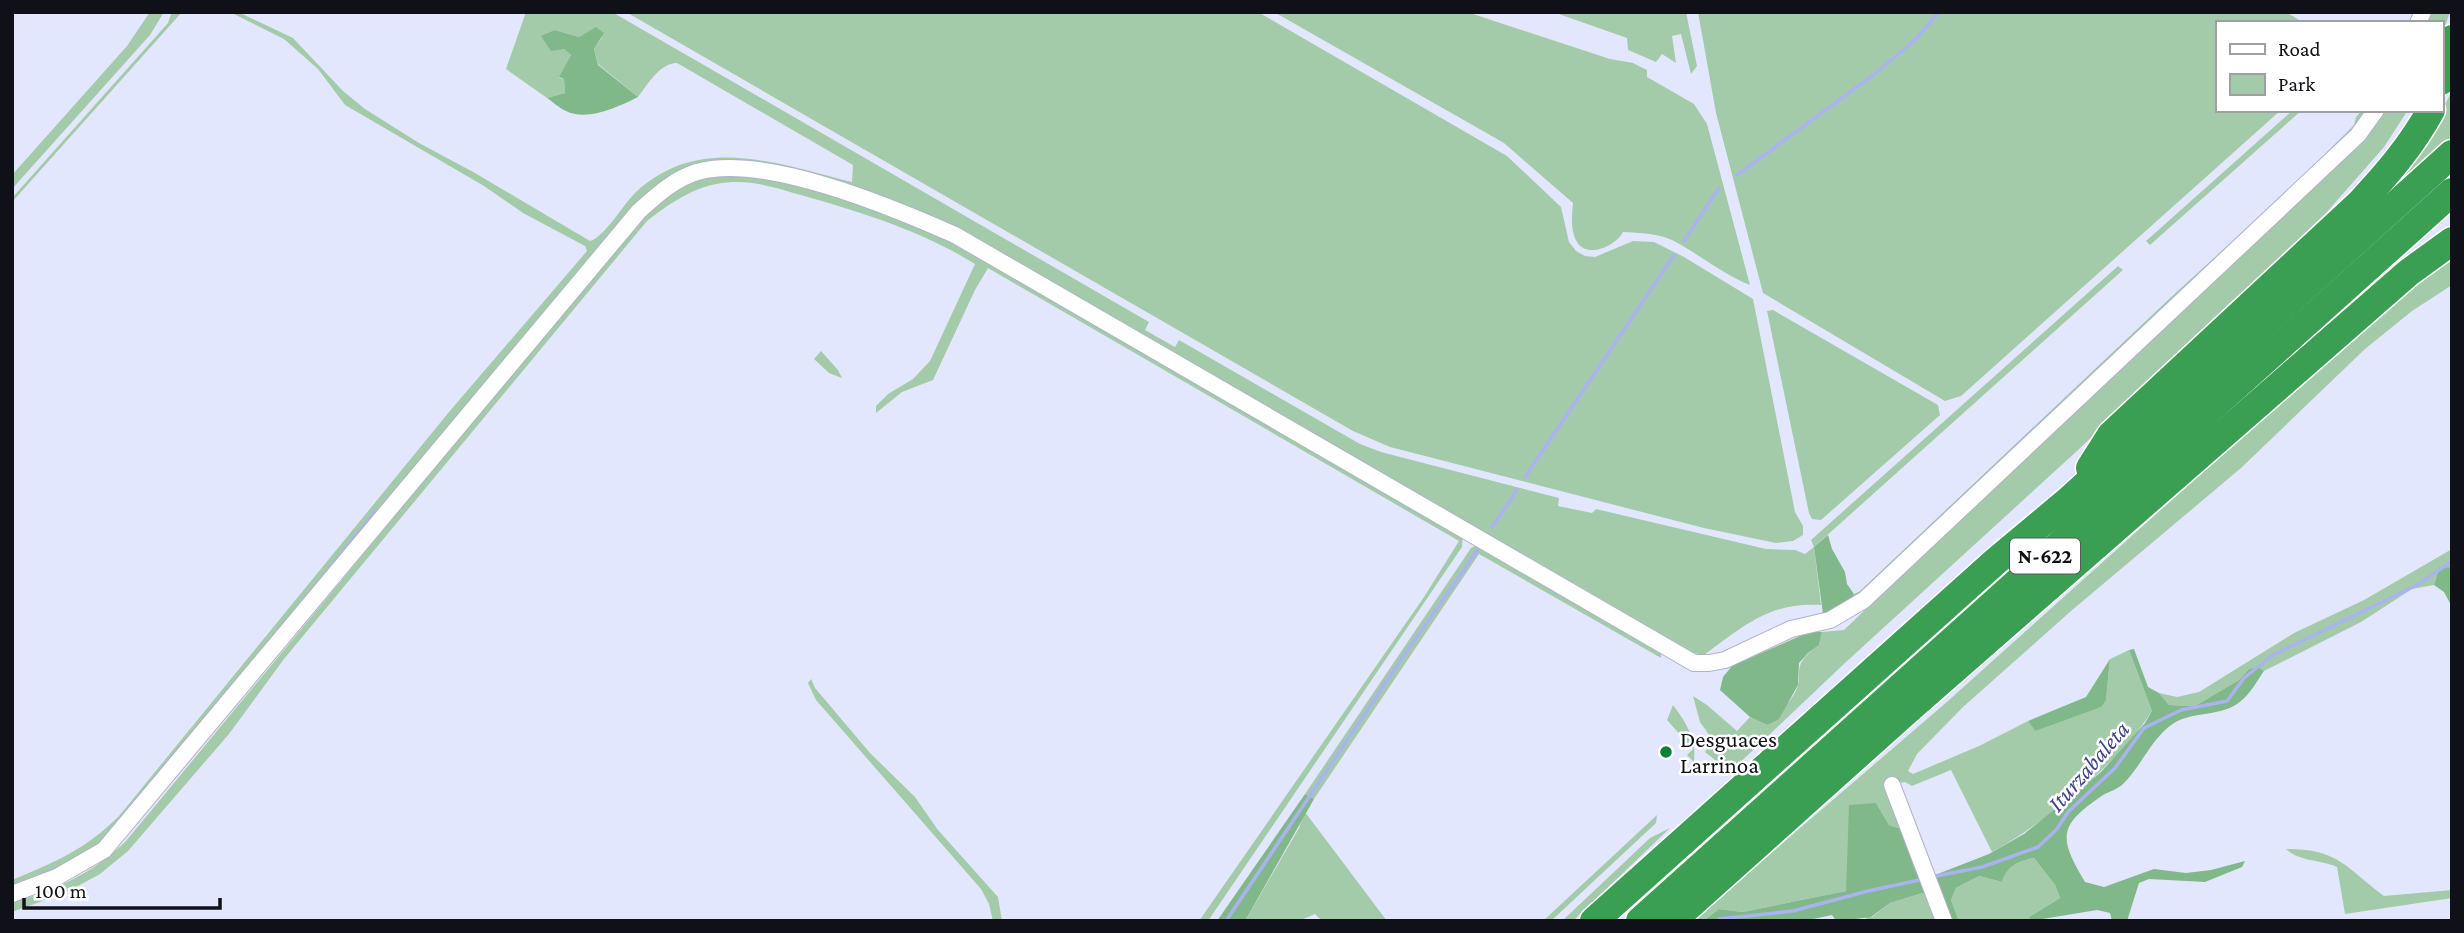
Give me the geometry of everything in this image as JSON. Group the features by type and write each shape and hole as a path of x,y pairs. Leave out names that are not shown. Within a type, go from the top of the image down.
{"highway":[{"path":"2443,73 2452,39"},
{"path":"2443,86 2452,69"},
{"path":"2069,500 2111,435 2360,203 2391,169 2430,112"},
{"name":"N-622","path":"1594,921 1996,561 2069,500 2452,154"},
{"name":"N-622","path":"1640,921 2452,192"},
{"path":"2107,536 2452,219"},
{"path":"1672,921 2408,273 2452,241"}],"street":[{"path":"12,894 57,877 104,850 639,211 660,192 695,173 721,167 754,169 777,174 908,214 955,235 1694,663 1709,663 1725,660 1791,629 1830,620 1864,600 2358,135 2375,112"},
{"path":"1892,785 1944,921"}],"green space":[{"path":"150,12 164,12 150,35 12,189 12,175 127,46"},
{"path":"172,12 182,12 12,202 12,198 168,23"},
{"path":"230,12 238,12 293,38 343,91 365,109 590,241 602,233 637,191 662,173 687,163 714,158 741,158 852,182 853,165 677,63 660,70 638,97 598,64 594,49 602,37 579,37 555,30 564,49 571,55 559,78 564,79 565,93 547,98 506,69 526,12 612,12 1149,322 1145,330 1175,347 1179,340 1360,444 1381,452 1559,498 1558,506 1592,513 1596,509 1766,549 1795,550 1805,554 1814,547 1821,605 1786,607 1772,612 1745,626 1704,655 1694,653 1016,261 808,175 675,174 90,855 12,890 12,880 56,861 82,846 119,816 449,412 587,251 585,246 523,213 484,186 345,105 318,69 284,39"},
{"path":"626,12 1258,12 1507,156 1561,207 1569,242 1576,251 1595,257 1633,241 1654,242 1753,299 1795,512 1803,526 1803,535 1793,541 1776,543 1704,528 1390,447 1353,431"},
{"path":"1274,12 1467,12 1610,59 1633,63 1647,70 1647,77 1694,104 1707,124 1750,285 1672,240 1660,236 1623,232 1608,246 1587,250 1577,242 1573,233 1573,203 1504,143"},
{"path":"1553,12 1686,12 1697,66 1691,74 1681,34 1672,36 1676,63 1662,54 1656,62 1628,50 1627,38"},
{"path":"1698,12 2286,12 2301,21 2216,21 2216,112 2279,112 1961,396 1945,401 1763,293 1716,113"},
{"path":"2429,12 2450,12 2443,32 2443,21 2427,21"},
{"path":"596,27 604,33 594,49 598,65 638,97 603,112 574,114 563,110 547,98 565,93 564,79 559,77 571,55 564,49 551,51 541,36 555,30 579,37"},
{"path":"2452,91 2452,137 2403,181 2399,176"},
{"path":"2291,112 2300,112 2150,245 2146,241"},
{"path":"2360,112 2367,112 2355,128 1852,602 1854,594 2293,186 2354,125"},
{"path":"2383,112 2407,112 2384,147 2326,213 2077,451 1730,772 1705,752 1712,739 1700,722 1693,696 1737,731 1750,717 1767,725 1793,696 1799,682 1800,665 1819,645 1822,632 1844,630 2376,122"},
{"path":"756,174 901,219 972,252 1463,535 1462,547 1208,921 1199,921 1424,597 1459,541 988,268 933,380 902,392 876,413 876,406 888,394 913,379 930,361 975,264 912,232 868,216 776,188 742,182 721,183 698,190 677,200 647,221 284,659 229,734 128,851 100,874 65,893 12,912 12,903 86,872 126,841 651,206 686,182 710,175"},
{"path":"2452,257 2452,285 2412,311 2365,349 2241,468 2071,611 1963,707 1917,754 1908,771 1913,774 1979,746 2028,721 2035,731 2106,700 2110,659 2129,650 2152,711 2121,751 2080,790 2035,825 1992,852 1951,770 1912,786 1905,782 1887,785 1904,830 1889,825 1876,803 1846,891 1743,912 1719,909 1703,921 1692,921 1948,701 2369,323"},
{"path":"2118,266 2123,270 1814,547 1811,540"},
{"path":"1773,310 1938,405 1940,415 1821,520 1812,519 1809,513 1767,311"},
{"path":"821,351 842,378 829,373 814,359"},
{"path":"1828,535 1832,549 1845,572 1847,584 1854,594 1846,605 1823,614 1814,547"},
{"path":"1479,544 1661,650 1661,658 1479,554 1314,799 1305,794 1471,548"},
{"path":"2452,549 2452,570 2449,567 2439,568 2434,585 2412,589 2361,622 2264,671 2258,667 2249,669 2239,680 2195,706 2169,705 2159,693 2177,697 2199,692 2294,633 2364,600"},
{"path":"2449,567 2452,570 2452,607 2444,592 2434,585 2439,568"},
{"path":"1809,632 1822,632 1819,645 1799,663 1798,685 1779,719 1767,725 1750,717 1720,690 1723,677 1732,666"},
{"path":"2134,649 2148,687 2159,693 2169,705 2195,706 2239,680 2249,669 2258,667 2264,671 2247,695 2234,706 2182,719 2166,729 2122,785 2103,795 2077,815 2067,834 2070,854 2076,867 2085,882 2104,887 2154,869 2186,873 2245,861 2242,867 2205,882 2149,879 2139,883 2127,921 2112,921 2110,913 2097,910 2030,921 2029,917 2060,898 2055,885 2034,858 2014,865 2002,882 1979,876 1956,888 1951,900 1959,921 1952,921 1935,875 1989,854 2024,834 2101,772 2145,723 2152,711 2129,650"},
{"path":"2110,659 2106,700 2101,707 2035,731 2028,721 2086,697"},
{"path":"811,679 815,688 870,753 915,797 938,830 998,897 1002,921 993,921 989,904 981,889 816,700 808,683"},
{"path":"1673,705 1689,732 1694,746 1694,762 1687,755 1693,749 1667,720"},
{"path":"1305,794 1314,799 1245,921 1217,921"},
{"path":"1876,803 1889,825 1904,830 1926,892 1890,903 1871,917 1840,921 1836,921 1832,915 1804,921 1703,921 1719,909 1743,912 1846,891 1849,805"},
{"path":"1305,812 1387,921 1322,921 1315,914 1299,921 1245,921 1299,828"},
{"path":"1657,815 1656,823 1551,921 1543,921"},
{"path":"1670,828 1573,921 1562,921 1650,838"},
{"path":"2286,849 2330,856 2350,868 2384,896 2452,890 2452,898 2345,914 2337,867 2297,856"},
{"path":"2034,858 2055,885 2060,898 2029,917 2030,921 1959,921 1951,900 1956,888 1979,876 2002,882 2014,865"},
{"path":"1926,892 1937,921 1867,921 1866,917 1872,917 1890,903"}],"waterway":[{"path":"1737,175 1872,76 1914,41 1939,12"},
{"path":"1684,241 1719,188"},
{"path":"1525,477 1674,255"},
{"path":"1492,527 1517,490"},
{"path":"325,574 376,511"},
{"path":"1226,921 1479,548"},
{"name":"Iturzabaleta","path":"1931,877 1982,867 2038,847 2057,829 2068,812 2115,768 2144,728 2181,710 2227,701 2244,678 2273,655 2419,584 2452,561"},
{"path":"42,874 58,868"},
{"name":"Iturzabaleta","path":"1719,919 1793,911 1924,879"}],"place":[{"name":"Desguaces Larrinoa","path":"1666,752"}]}
